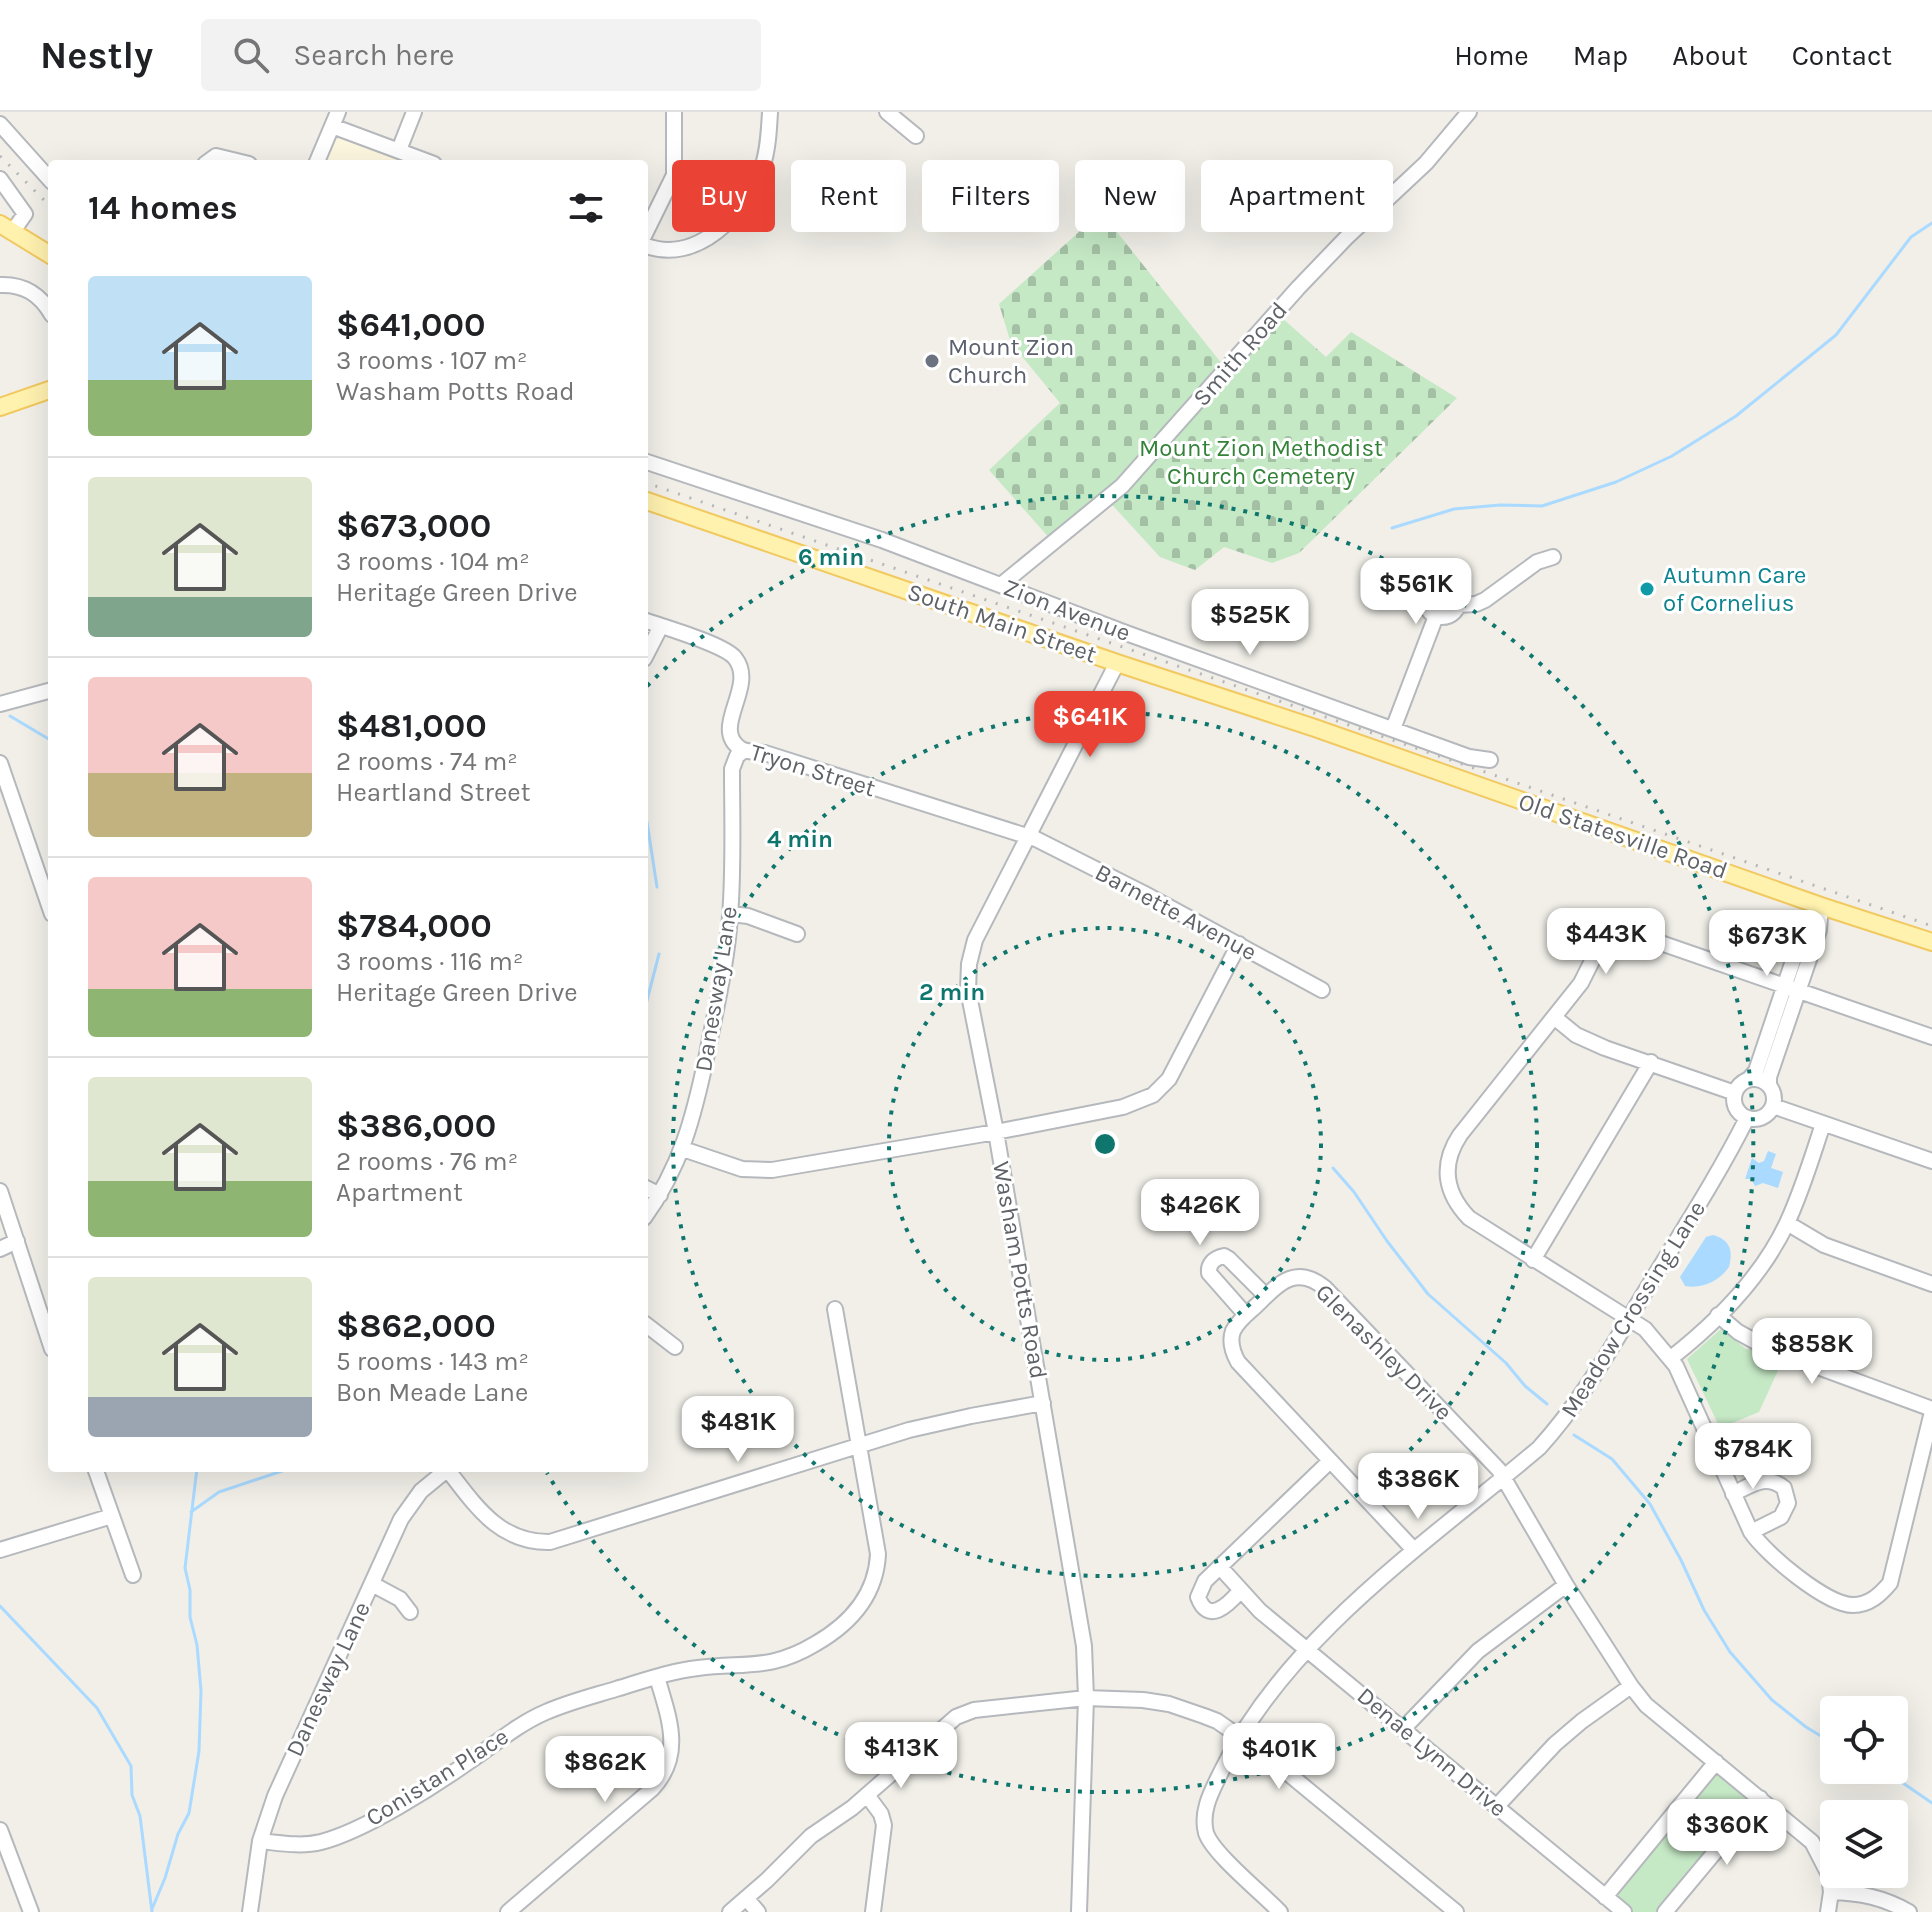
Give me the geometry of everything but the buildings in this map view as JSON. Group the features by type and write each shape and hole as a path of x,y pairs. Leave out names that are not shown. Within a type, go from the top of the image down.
{"main road":[{"path":"6,227 48,253"},
{"path":"0,407 48,390"},
{"name":"South Main Street","path":"648,501 1315,728"},
{"name":"Old Statesville Road","path":"1315,728 1932,942"}],"street":[{"path":"399,150 414,112"},
{"path":"648,228 674,175 674,112"},
{"path":"648,246 687,249 726,223 744,202 762,168 770,112"},
{"path":"887,112 916,136"},
{"name":"Smith Road","path":"1001,585 1122,486 1298,288 1426,163 1469,112"},
{"path":"318,160 335,119 424,160"},
{"path":"0,124 48,178"},
{"path":"210,160 216,156 232,160"},
{"path":"0,179 25,214 6,227"},
{"path":"0,285 29,290 48,309"},
{"name":"Zion Avenue","path":"648,462 846,527 1469,757 1490,760"},
{"path":"1458,605 1485,600 1537,562 1553,557"},
{"path":"1444,582 1454,587 1459,597 1458,605 1449,615 1436,616 1428,610 1424,599 1433,584 1444,582"},
{"path":"1393,729 1436,616"},
{"name":"Tryon Street","path":"648,621 725,649 736,659 741,684 729,731 743,751 765,753 1029,837"},
{"path":"648,651 661,626"},
{"name":"Washam Potts Road","path":"1079,1912 1086,1698 1082,1631 996,1132 968,990 969,964 975,940 1117,663"},
{"path":"0,704 48,691"},
{"name":"Danesway Lane","path":"648,1212 683,1149 720,989 731,914 732,769 737,756 743,751"},
{"path":"0,763 48,902"},
{"name":"Barnette Avenue","path":"1029,837 1103,872 1322,990"},
{"path":"1749,1079 1763,1081 1773,1092 1773,1106 1762,1117 1747,1118 1735,1106 1735,1093 1756,1071 1819,930 1821,906"},
{"path":"731,914 748,916 797,934"},
{"path":"1718,1315 1738,1332 1769,1349 1932,1411 1895,1570 1890,1583 1869,1601 1855,1605 1835,1600 1768,1551 1751,1532 1671,1358 1645,1329 1469,1218 1453,1199 1446,1173 1452,1148 1460,1135 1581,983 1596,949 1610,935 1620,931 1932,1037"},
{"path":"683,1149 742,1169 772,1170 996,1132 1123,1107 1142,1100 1161,1089 1174,1072 1239,944"},
{"path":"1769,1085 1791,987"},
{"path":"1554,1017 1576,1035 1593,1043 1735,1093"},
{"path":"1533,1260 1651,1062"},
{"path":"1773,1106 1932,1161"},
{"name":"Meadow Crossing Lane","path":"1280,1912 1216,1848 1206,1832 1207,1803 1239,1736 1308,1650 1335,1622 1414,1550 1539,1448 1571,1411 1727,1159 1747,1118"},
{"path":"1671,1358 1718,1315 1758,1272 1787,1223 1823,1124"},
{"path":"648,1189 660,1195"},
{"path":"0,1191 48,1337"},
{"path":"1787,1223 1824,1245 1932,1284"},
{"path":"0,1249 17,1241"},
{"path":"1246,1315 1209,1273 1212,1261 1224,1256 1229,1259 1266,1296"},
{"name":"Glenashley Drive","path":"1414,1550 1238,1362 1231,1343 1234,1331 1246,1315 1284,1280 1307,1277 1316,1281 1486,1455 1503,1477 1566,1585 1646,1705 1812,1842 1829,1875 1831,1892 1828,1912"},
{"name":"Conistan Place","path":"260,1841 305,1845 335,1838 433,1786 512,1731 546,1712 696,1668 753,1666 783,1659 816,1644 856,1612 872,1585 878,1554 835,1309"},
{"path":"648,1326 675,1347"},
{"path":"450,1472 483,1513 502,1530 529,1541 550,1542 946,1421 1043,1403"},
{"path":"1240,1591 1222,1609 1215,1611 1200,1603 1198,1591 1330,1461"},
{"path":"96,1472 133,1575"},
{"name":"Danesway Lane","path":"250,1912 260,1841 285,1771 406,1510 421,1491 444,1472"},
{"path":"1733,1494 1760,1480 1769,1479 1784,1488 1788,1503 1781,1517 1751,1532"},
{"path":"0,1550 112,1516"},
{"name":"Denae Lynn Drive","path":"1220,1567 1240,1591 1308,1650 1624,1912"},
{"path":"372,1584 400,1599 410,1612"},
{"path":"1403,1729 1478,1651 1566,1585"},
{"path":"508,1912 652,1789 664,1775 670,1761 673,1736 657,1677"},
{"path":"1497,1806 1555,1744 1631,1686"},
{"path":"730,1912 811,1836 867,1795 948,1722 963,1713 1086,1698 1124,1698 1169,1704 1204,1716 1239,1736 1456,1912"},
{"path":"1605,1897 1716,1762"},
{"path":"867,1795 881,1814 884,1825 873,1912"},
{"path":"1665,1912 1760,1798"},
{"path":"0,1830 31,1912"},
{"path":"1831,1892 1864,1894 1909,1912"},
{"path":"746,1898 758,1912"}],"shaded area":[{"path":"344,137 409,160 326,160 334,140"}],"green space":[{"name":"Mount Zion Methodist Church Cemetery","path":"1079,232 1117,232 1230,374 1281,317 1326,357 1351,332 1457,398 1299,553 1272,563 1224,547 1195,570 1160,557 1105,497 1052,541 989,470 1060,403 1011,343 999,304"},
{"path":"1721,1329 1746,1349 1757,1349 1780,1366 1759,1412 1720,1428 1687,1359"},
{"path":"1715,1773 1748,1799 1746,1804 1657,1912 1632,1912 1616,1899 1615,1893"}],"water":[{"path":"1768,1151 1776,1154 1771,1168 1783,1172 1778,1188 1763,1183 1755,1186 1751,1179 1745,1179 1752,1158 1759,1163 1764,1161"},
{"path":"1713,1235 1724,1240 1729,1247 1729,1267 1710,1283 1685,1286 1680,1277 1706,1237"}],"waterway":[{"path":"1392,528 1454,509 1500,505 1542,506 1616,482 1672,456 1736,416 1836,335 1911,237 1932,223"},
{"path":"10,716 48,739"},
{"path":"648,828 657,887"},
{"path":"648,997 659,954"},
{"path":"1333,1168 1428,1294 1547,1404"},
{"path":"1574,1435 1612,1459 1650,1504 1704,1610 1730,1652 1772,1700 1820,1736"},
{"path":"152,1909 178,1834 189,1813 199,1751 201,1691 185,1568 197,1472"},
{"path":"191,1512 219,1492 279,1472"},
{"path":"0,1606 97,1708 131,1766 132,1795 140,1816 152,1912"},
{"path":"1904,1784 1932,1803"}],"railway":[{"path":"0,156 48,204"},
{"path":"648,483 1932,926"}],"place":[{"name":"Mount Zion Church","path":"932,361"},
{"name":"Autumn Care of Cornelius","path":"1647,589"}]}
